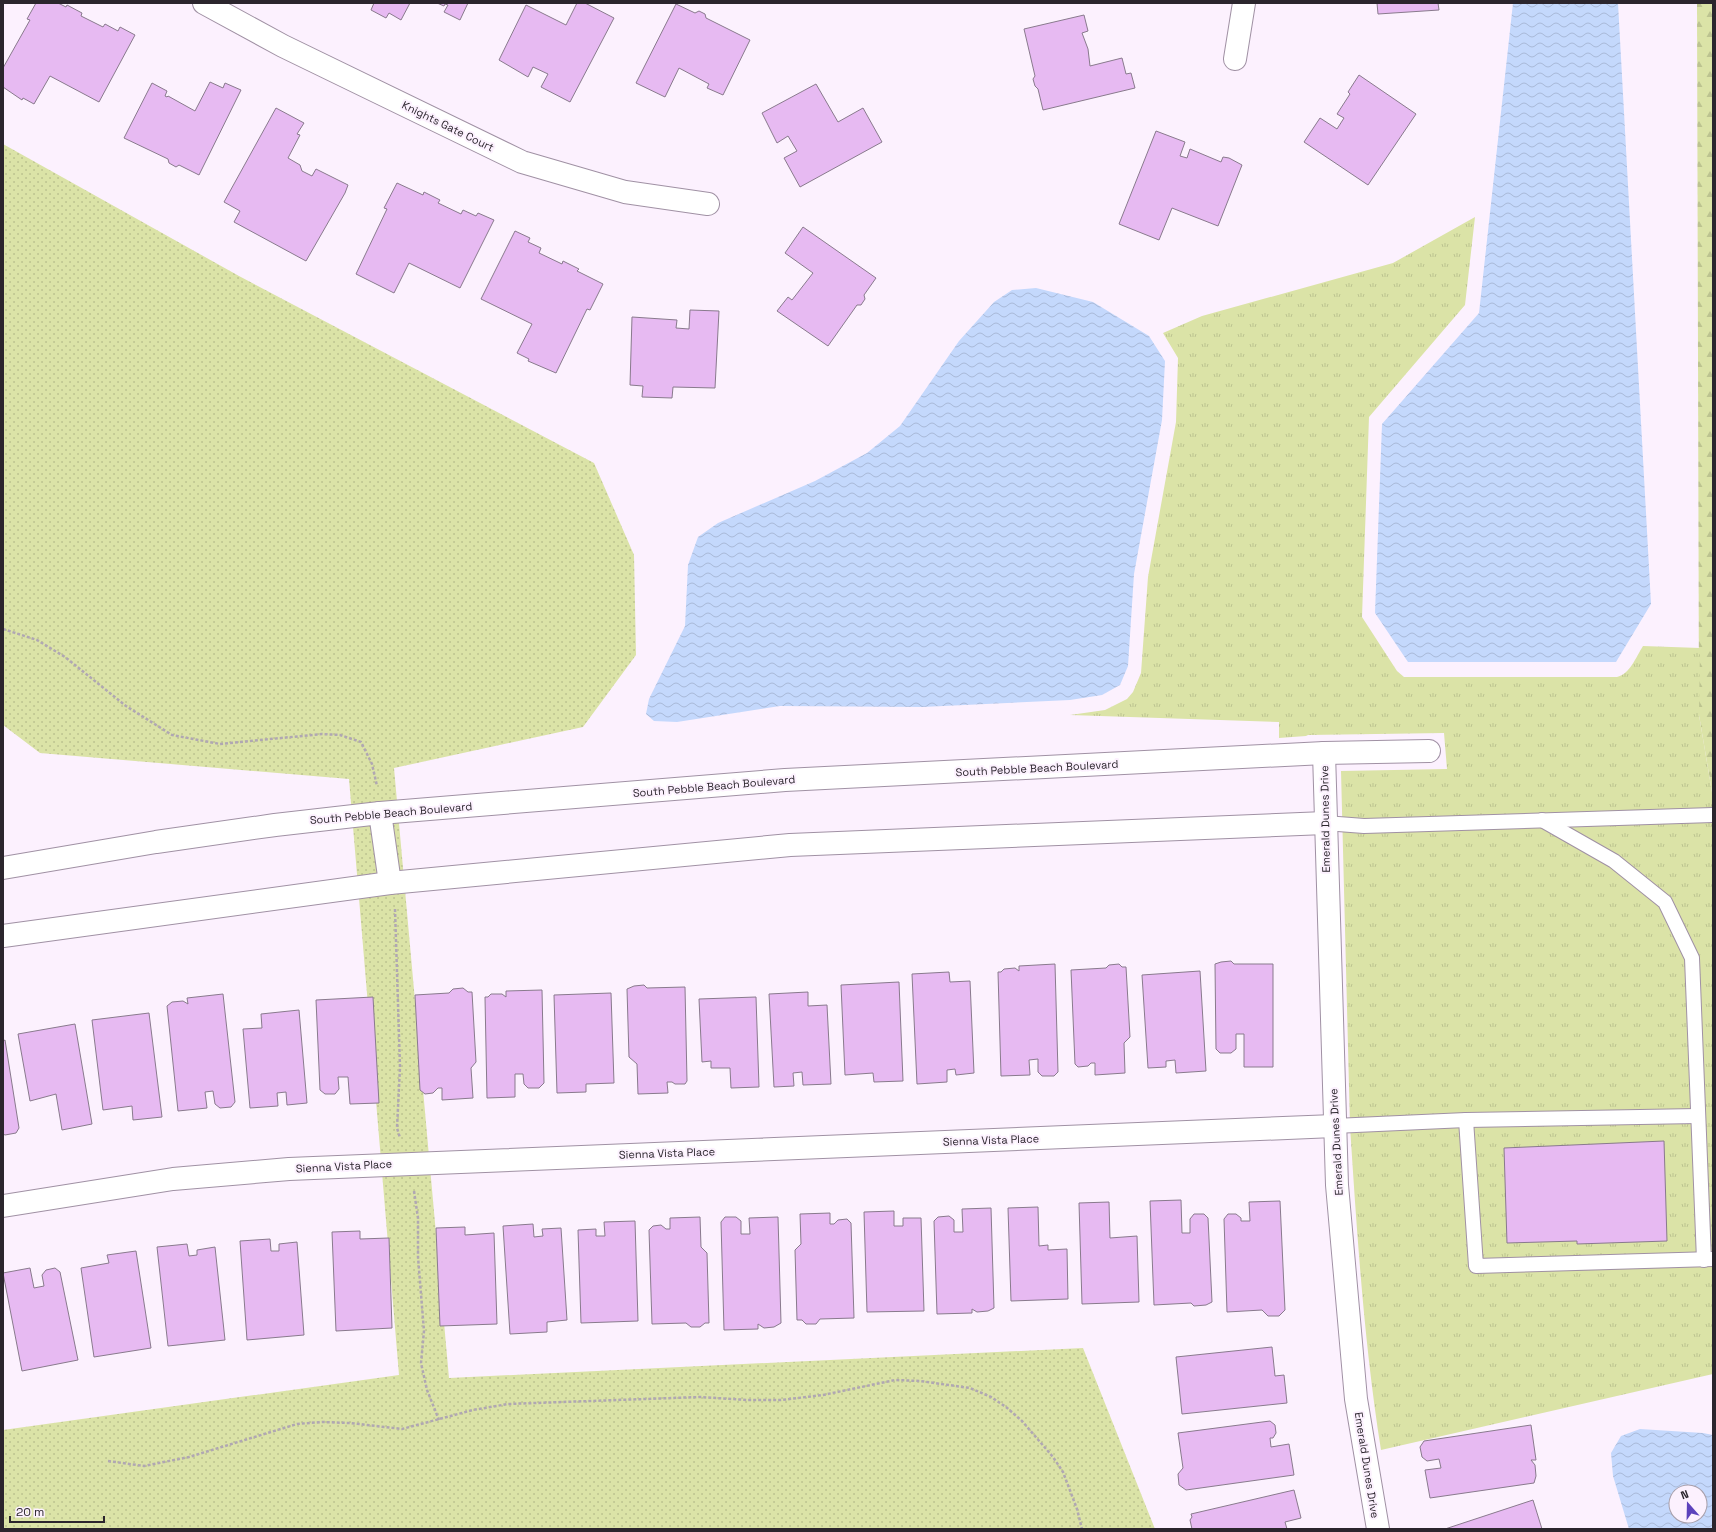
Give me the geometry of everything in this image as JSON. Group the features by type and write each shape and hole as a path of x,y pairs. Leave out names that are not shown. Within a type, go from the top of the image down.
{"street":[{"name":"Knights Gate Court","path":"204,3 283,46 522,162 625,192 708,204"},
{"path":"1235,59 1244,3"},
{"name":"South Pebble Beach Boulevard","path":"3,868 156,842 268,826 380,814 785,780 1324,754 1429,751"},
{"name":"Emerald Dunes Drive","path":"1324,754 1334,1126 1337,1185 1356,1400 1378,1529"},
{"path":"380,814 390,883"},
{"path":"3,936 390,883 790,845 1325,824"},
{"name":"Sienna Vista Place","path":"3,1206 173,1179 289,1169 1334,1126"}],"lane":[{"path":"1325,824 1364,826 1713,815"},
{"path":"1466,1120 1476,1266 1708,1260 1698,1116 1692,958 1665,902 1614,861 1542,820"},
{"path":"1334,1126 1466,1120 1698,1116"}],"path":[{"path":"3,629 37,640 60,654 126,706 172,735 220,744 322,734 340,735 361,742 372,764 380,814"},
{"path":"390,883 394,902 400,1067 397,1128 401,1141"},
{"path":"414,1187 418,1218 418,1257 424,1331 421,1363 427,1390 439,1420"},
{"path":"108,1461 144,1466 189,1457 303,1424 350,1422 402,1430 490,1406 508,1404 700,1397 748,1400 781,1400 823,1395 895,1380 946,1383 970,1388 991,1397 1006,1407 1022,1421 1053,1457 1063,1472 1077,1509 1082,1529"}],"green space":[{"path":"1697,3 1713,3 1713,798 1699,715"},
{"path":"3,144 239,276 594,463 634,555 636,655 583,727 394,768 449,1378 1083,1348 1155,1529 3,1529 3,1430 399,1375 349,779 40,753 3,725"},
{"path":"1475,217 1465,305 1369,417 1362,617 1397,671 1404,677 1617,677 1629,669 1643,646 1700,648 1699,715 1713,798 1713,1374 1381,1450 1370,1369 1358,1248 1350,1126 1341,771 1447,769 1444,733 1308,735 1279,738 1279,722 1070,715 1105,710 1127,699 1133,692 1141,673 1148,577 1176,422 1178,358 1163,333 1202,316 1393,263"}],"water":[{"path":"1513,3 1618,3 1651,604 1616,662 1408,662 1375,613 1382,424 1479,313"},
{"path":"1036,288 1093,302 1149,336 1165,361 1162,420 1134,574 1128,666 1120,685 1102,695 1070,700 922,707 780,706 677,722 654,721 646,714 649,699 685,626 688,565 698,537 718,523 815,481 867,453 900,426 959,341 994,302 1012,290"},
{"path":"1640,1429 1713,1435 1713,1529 1629,1529 1613,1476 1611,1453 1621,1436"}],"building":[{"path":"36,3 58,3 66,7 67,5 82,13 81,16 103,27 105,24 118,31 120,27 135,35 99,102 50,76 34,104 23,98 22,100 3,87 3,68 30,20 27,19"},
{"path":"374,3 410,3 401,20 389,13 386,18 371,10"},
{"path":"437,3 468,3 460,20 444,12 448,5 445,4 444,6"},
{"path":"577,3 585,3 614,18 570,102 541,87 548,74 533,67 528,77 499,60 526,5 566,25"},
{"path":"1377,3 1438,3 1439,10 1378,14"},
{"path":"676,4 695,13 699,11 705,14 706,18 750,40 723,95 707,88 709,84 679,68 665,97 636,83"},
{"path":"1084,15 1088,31 1082,33 1088,49 1090,66 1122,58 1126,74 1131,73 1135,88 1043,110 1038,89 1035,86 1033,79 1035,76 1024,29"},
{"path":"1359,75 1416,114 1368,185 1304,142 1320,118 1337,129 1344,118 1337,114 1350,94 1348,92"},
{"path":"210,82 223,88 225,83 241,90 199,175 179,165 176,167 169,163 168,159 124,138 152,83 167,91 165,96 168,96 195,111"},
{"path":"816,84 838,122 863,108 882,142 800,187 784,158 797,151 788,136 777,143 762,113"},
{"path":"276,108 304,123 297,134 300,135 288,158 300,165 302,171 312,176 316,169 348,185 345,193 306,261 234,222 240,211 224,202"},
{"path":"1156,131 1185,142 1180,156 1187,158 1190,149 1221,162 1223,157 1229,158 1242,165 1218,226 1172,208 1159,240 1119,224"},
{"path":"397,183 423,195 424,192 440,200 438,203 461,214 463,210 476,216 478,213 494,220 460,288 409,263 394,293 356,274 387,209 384,208"},
{"path":"803,227 876,278 864,295 865,299 861,305 857,305 828,346 777,311 788,297 792,300 813,273 785,253"},
{"path":"515,231 530,238 528,242 541,248 539,253 562,264 563,261 579,269 577,271 603,284 590,310 587,309 556,373 528,361 529,359 517,353 532,324 481,299"},
{"path":"690,310 719,311 715,388 673,387 672,398 642,397 643,386 630,385 632,317 677,320 676,328 689,329"},
{"path":"1231,961 1234,964 1273,964 1273,1067 1244,1067 1244,1034 1236,1034 1236,1049 1231,1053 1220,1053 1216,1049 1215,964"},
{"path":"1055,964 1058,1072 1054,1076 1042,1076 1038,1072 1038,1059 1029,1060 1030,1075 1001,1076 998,972 1001,972 1004,969 1015,968 1019,971 1019,966"},
{"path":"1119,964 1122,967 1126,967 1130,1037 1124,1043 1125,1073 1095,1075 1095,1063 1091,1063 1088,1066 1078,1067 1075,1064 1071,970 1106,968 1109,965"},
{"path":"1200,971 1206,1071 1176,1073 1175,1060 1166,1061 1166,1067 1148,1068 1142,975"},
{"path":"949,972 950,982 970,981 974,1073 956,1075 955,1069 947,1070 947,1082 917,1084 912,974"},
{"path":"899,982 903,1081 874,1082 873,1073 845,1075 841,985"},
{"path":"644,985 647,988 685,987 687,1081 685,1084 667,1082 668,1093 638,1094 637,1064 629,1057 627,989 634,986"},
{"path":"463,988 468,992 472,992 476,1062 471,1068 473,1098 442,1100 442,1088 438,1088 433,1093 425,1094 420,1090 415,995 449,993 453,989"},
{"path":"542,990 544,1083 539,1088 528,1088 524,1084 523,1074 515,1074 515,1097 487,1098 485,997 488,997 491,994 502,994 506,997 506,991"},
{"path":"808,992 808,1006 827,1005 831,1084 803,1085 802,1072 793,1073 794,1086 774,1087 769,994"},
{"path":"611,993 614,1083 586,1084 586,1092 557,1093 554,995"},
{"path":"223,994 235,1102 231,1107 220,1108 215,1104 213,1091 205,1092 207,1108 178,1111 167,1006 172,1002 183,1001 188,1004 187,998"},
{"path":"373,997 379,1103 350,1104 348,1077 338,1077 339,1089 335,1094 325,1094 320,1090 316,1000"},
{"path":"756,997 759,1087 731,1088 730,1068 711,1068 711,1061 702,1062 699,999"},
{"path":"299,1010 307,1103 287,1105 286,1092 277,1093 278,1106 250,1108 243,1029 262,1028 261,1014"},
{"path":"149,1013 162,1117 133,1120 132,1106 103,1110 92,1020"},
{"path":"75,1024 92,1124 62,1130 56,1094 30,1101 18,1034"},
{"path":"5,1040 19,1128 16,1133 5,1135 3,1134 3,1041"},
{"path":"1664,1141 1667,1241 1577,1244 1577,1241 1507,1243 1504,1148"},
{"path":"1181,1200 1182,1233 1190,1233 1190,1219 1194,1214 1204,1214 1208,1218 1212,1302 1206,1305 1194,1306 1191,1303 1154,1305 1150,1201"},
{"path":"1280,1201 1285,1310 1279,1316 1268,1316 1262,1310 1227,1312 1224,1219 1228,1214 1236,1214 1241,1218 1241,1221 1250,1221 1249,1202"},
{"path":"1109,1202 1110,1238 1137,1236 1139,1302 1082,1304 1079,1203"},
{"path":"1038,1207 1039,1246 1048,1245 1048,1250 1067,1249 1068,1299 1011,1301 1008,1208"},
{"path":"991,1208 994,1308 988,1311 977,1312 972,1309 972,1313 937,1314 934,1221 938,1217 949,1216 954,1220 954,1232 963,1232 962,1209"},
{"path":"894,1211 894,1226 903,1226 903,1218 921,1218 924,1311 867,1312 864,1212"},
{"path":"830,1213 830,1224 834,1224 838,1220 847,1219 851,1223 854,1318 820,1319 816,1324 806,1324 802,1320 797,1320 795,1250 801,1244 800,1214"},
{"path":"700,1217 701,1247 707,1253 709,1323 705,1323 700,1327 691,1327 686,1323 652,1324 649,1230 653,1226 661,1225 666,1229 670,1229 670,1218"},
{"path":"725,1217 736,1217 741,1221 741,1234 750,1234 749,1218 778,1217 781,1323 774,1327 764,1328 758,1324 758,1329 724,1330 721,1222"},
{"path":"635,1221 638,1321 581,1323 578,1230 596,1229 596,1236 605,1236 604,1222"},
{"path":"533,1224 534,1237 543,1236 542,1229 561,1228 567,1320 547,1322 547,1332 510,1334 503,1226"},
{"path":"465,1227 465,1235 494,1233 497,1324 440,1326 436,1228"},
{"path":"360,1231 360,1239 389,1238 392,1328 336,1331 332,1232"},
{"path":"270,1239 271,1251 279,1251 279,1244 297,1242 304,1335 247,1340 240,1241"},
{"path":"187,1244 189,1256 197,1255 197,1250 215,1247 225,1340 168,1346 157,1247"},
{"path":"136,1251 151,1348 94,1357 81,1268 109,1263 107,1255"},
{"path":"30,1268 34,1288 44,1286 42,1275 46,1270 55,1268 60,1272 78,1360 22,1371 3,1273"},
{"path":"1272,1347 1275,1376 1284,1375 1287,1403 1182,1414 1176,1357"},
{"path":"1270,1421 1275,1425 1276,1433 1273,1438 1270,1438 1271,1447 1289,1444 1294,1475 1186,1490 1179,1485 1178,1474 1183,1468 1178,1433"},
{"path":"1531,1425 1536,1460 1531,1460 1535,1465 1536,1476 1534,1483 1430,1498 1425,1470 1441,1468 1439,1459 1427,1461 1422,1457 1420,1447 1424,1441"},
{"path":"1294,1490 1301,1518 1285,1522 1287,1529 1192,1529 1190,1520 1192,1517 1191,1514"},
{"path":"1533,1500 1542,1529 1445,1529"}]}
